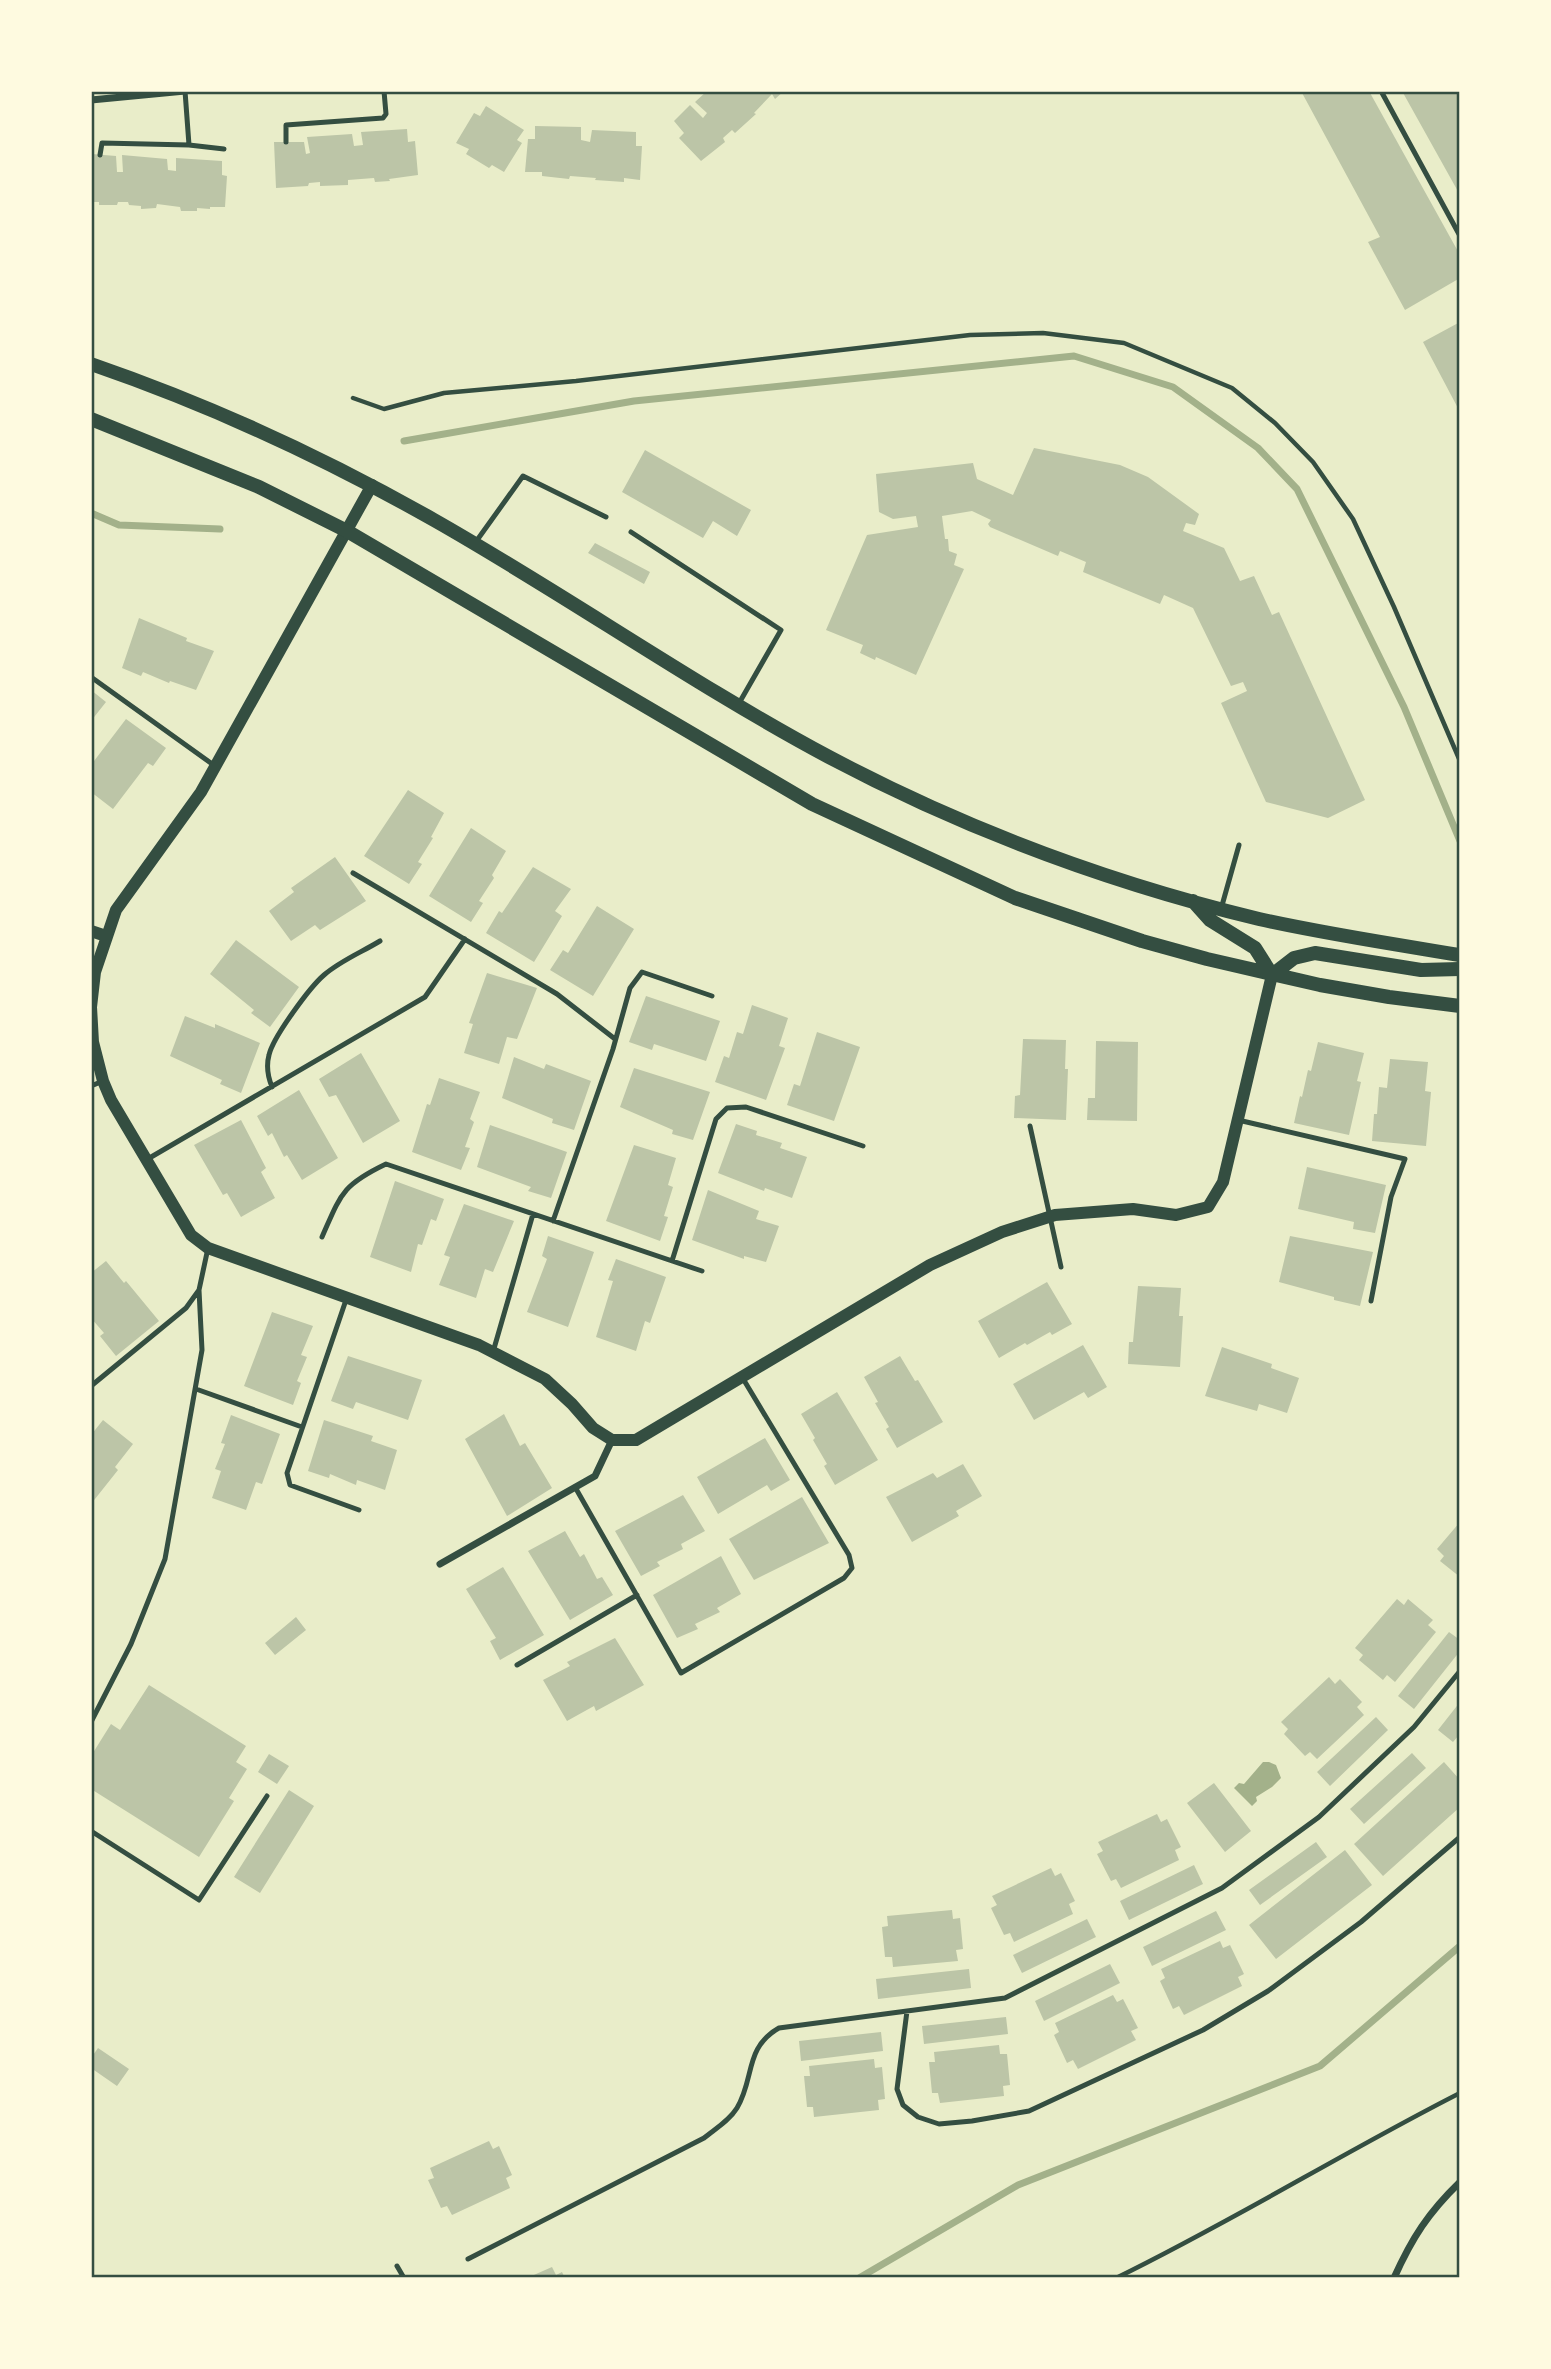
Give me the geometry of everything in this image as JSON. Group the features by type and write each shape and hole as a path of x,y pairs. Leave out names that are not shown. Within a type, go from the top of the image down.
{"main road":[{"path":"91,364 234,419 372,485 475,544 829,758 954,819 1068,862 1221,909 1322,932 1460,955"},
{"path":"91,419 258,487 347,531 812,804 1015,898 1207,960 1389,997 1460,1006"},
{"path":"1193,901 1210,920 1255,948 1272,975"},
{"path":"1272,975 1294,958 1315,953 1421,970 1460,969"}],"street":[{"path":"91,100 185,91"},
{"path":"372,485 201,792 116,910 94,972 92,1007 97,1084 111,1100 191,1235 208,1248 493,1352 545,1379 593,1428 612,1440 636,1440 930,1265 1002,1232 1050,1217 1133,1209 1176,1215 1208,1207 1223,1182 1272,975"},
{"path":"91,931 106,936"},
{"path":"440,1564 595,1476 612,1440"},
{"path":"1394,2278 1410,2243 1436,2205 1460,2182"}],"lane":[{"path":"185,91 189,145"},
{"path":"286,142 286,125 383,118 386,114 384,91"},
{"path":"1381,91 1460,236"},
{"path":"100,155 102,142 224,149"},
{"path":"475,544 523,475 606,517"},
{"path":"631,532 782,629 738,705"},
{"path":"91,677 215,766"},
{"path":"1221,909 1239,845"},
{"path":"353,873 557,993 615,1039"},
{"path":"146,1160 425,998 465,939"},
{"path":"272,1087 268,1077 269,1053 312,988 326,974 380,941"},
{"path":"553,1220 630,988 642,972 712,996"},
{"path":"672,1261 716,1119 727,1108 746,1107 863,1146"},
{"path":"1238,1120 1405,1159 1391,1197 1371,1301"},
{"path":"1030,1126 1061,1267"},
{"path":"322,1237 341,1193 362,1175 386,1164 702,1271"},
{"path":"493,1352 533,1214"},
{"path":"91,1722 131,1644 165,1559 202,1350 199,1290 208,1248"},
{"path":"91,1386 186,1308 199,1290"},
{"path":"347,1297 287,1473 290,1485 359,1510"},
{"path":"575,1487 681,1673 844,1578 852,1568 849,1555 742,1377"},
{"path":"196,1389 302,1427"},
{"path":"517,1665 636,1595"},
{"path":"468,2259 704,2138 725,2122 736,2109 744,2093 757,2049 762,2040 779,2028 1005,1997 1222,1888 1319,1817 1414,1727 1460,1671"},
{"path":"91,1831 199,1900 267,1796"},
{"path":"907,2011 897,2089 903,2105 918,2117 939,2124 1030,2112 1203,2030 1268,1991 1361,1922 1460,1837"},
{"path":"397,2266 404,2278"}],"path":[{"path":"352,398 384,409 444,393 576,381 970,335 1043,333 1124,343 1232,388 1275,423 1314,462 1353,519 1460,761"},
{"path":"1115,2278 1191,2242 1388,2130 1460,2093"}],"shaded area":[{"path":"1263,1762 1276,1765 1281,1778 1256,1797 1257,1801 1252,1806 1234,1788 1239,1783 1244,1784"}],"building":[{"path":"707,91 784,91 775,99 772,94 754,113 756,114 735,133 732,130 723,138 725,142 701,161 679,138 684,133 674,121 690,105 703,118 707,113 695,102"},
{"path":"1301,91 1369,91 1460,255 1460,278 1405,310 1368,242 1380,237"},
{"path":"1402,91 1460,91 1460,195"},
{"path":"486,106 524,130 517,140 522,143 504,172 492,165 489,168 466,154 469,149 456,143 474,113 480,116"},
{"path":"535,126 581,127 581,140 590,142 592,130 636,132 636,146 642,146 640,180 624,178 624,182 570,176 569,179 542,176 542,172 525,172 528,139 535,139"},
{"path":"407,129 408,142 415,141 418,175 389,179 390,181 375,182 374,178 348,180 348,185 320,186 320,182 309,183 308,186 276,188 274,142 304,142 306,154 310,153 307,137 352,134 354,146 363,145 361,132"},
{"path":"92,154 116,156 117,172 123,172 122,155 167,159 168,170 176,171 176,158 222,161 222,175 227,176 225,207 181,211 180,207 157,204 156,208 141,209 141,206 129,205 128,202 99,205 99,202 91,202 91,168 94,168"},
{"path":"1460,322 1460,412 1423,342"},
{"path":"1034,448 1120,465 1148,477 1199,514 1195,525 1186,523 1183,531 1224,548 1240,581 1254,576 1272,615 1279,612 1365,800 1328,818 1266,802 1221,703 1247,691 1243,682 1231,686 1193,608 1164,595 1160,604 1083,572 1086,562 1060,551 1058,556 990,527 988,524 991,520 972,511 942,516 949,551 957,554 954,565 964,569 916,675 876,657 875,660 860,653 863,645 826,630 867,535 918,527 916,516 893,519 879,512 876,474 973,463 977,479 1013,495"},
{"path":"645,450 751,510 737,536 713,521 703,538 622,492"},
{"path":"595,543 650,572 644,584 588,553"},
{"path":"139,618 187,638 186,641 214,651 196,690 143,672 141,676 122,668"},
{"path":"91,690 106,702 91,721"},
{"path":"126,719 166,748 153,766 148,763 113,809 91,792 91,765"},
{"path":"408,790 444,813 418,862 422,864 409,884 364,856"},
{"path":"471,828 506,851 492,875 494,878 479,901 483,903 471,922 429,896"},
{"path":"335,857 366,901 320,930 315,925 291,941 269,911 294,892 291,888"},
{"path":"533,867 571,889 555,911 562,916 534,962 486,933 499,911 502,913"},
{"path":"597,906 634,929 593,996 550,970 563,950 568,953"},
{"path":"236,940 299,987 270,1027 251,1013 254,1010 210,974"},
{"path":"487,973 537,988 517,1039 507,1037 499,1064 464,1053 473,1024 469,1023"},
{"path":"646,996 720,1021 706,1061 654,1044 652,1050 629,1042"},
{"path":"752,1005 788,1018 779,1046 785,1048 766,1100 715,1082 724,1056 729,1058 737,1032 743,1034"},
{"path":"185,1016 215,1028 215,1024 260,1043 241,1093 220,1084 222,1080 170,1056"},
{"path":"817,1032 860,1047 834,1121 787,1105 794,1084 800,1086"},
{"path":"1023,1039 1066,1040 1066,1120 1014,1118 1015,1096 1020,1095"},
{"path":"1096,1041 1138,1042 1137,1121 1087,1120 1088,1098 1095,1098"},
{"path":"1318,1042 1364,1053 1357,1081 1361,1082 1349,1135 1294,1123"},
{"path":"361,1053 400,1121 363,1143 336,1095 329,1097 319,1079"},
{"path":"514,1057 544,1069 546,1064 591,1081 574,1130 552,1123 553,1119 502,1098"},
{"path":"1390,1059 1428,1062 1425,1091 1431,1092 1426,1146 1372,1141 1379,1087 1387,1088"},
{"path":"634,1068 710,1092 693,1140 672,1134 673,1130 620,1107"},
{"path":"439,1078 480,1092 470,1119 474,1122 465,1147 470,1148 461,1170 412,1152 427,1104 430,1105"},
{"path":"299,1090 338,1158 302,1180 287,1155 284,1157 272,1133 268,1136 257,1116"},
{"path":"241,1120 266,1168 261,1172 275,1198 241,1217 227,1193 223,1195 194,1145"},
{"path":"736,1124 757,1131 756,1135 782,1143 780,1148 807,1157 792,1198 765,1188 764,1191 718,1173"},
{"path":"490,1125 567,1152 551,1198 528,1191 531,1187 477,1167"},
{"path":"634,1145 676,1158 668,1185 673,1187 664,1216 668,1217 660,1241 606,1221"},
{"path":"1307,1167 1386,1185 1375,1233 1353,1229 1354,1222 1298,1209"},
{"path":"395,1181 444,1199 436,1221 431,1219 422,1245 418,1244 411,1272 370,1257"},
{"path":"708,1190 759,1211 756,1219 779,1226 766,1262 744,1256 744,1259 692,1240"},
{"path":"464,1204 514,1221 493,1272 485,1269 476,1298 439,1285 450,1257 444,1255"},
{"path":"548,1236 594,1252 568,1327 527,1312 547,1259 542,1256"},
{"path":"1290,1236 1373,1252 1360,1306 1279,1282"},
{"path":"616,1259 666,1277 650,1323 645,1321 636,1351 596,1337 613,1281 608,1280"},
{"path":"106,1261 159,1321 116,1356 100,1336 104,1333 91,1318 91,1273"},
{"path":"1047,1282 1072,1324 1052,1335 1050,1332 1027,1345 1025,1343 999,1358 978,1321"},
{"path":"1138,1286 1181,1288 1179,1316 1183,1316 1180,1367 1128,1364 1129,1342 1133,1342"},
{"path":"272,1312 313,1326 301,1355 307,1357 297,1381 301,1383 293,1405 244,1386"},
{"path":"1083,1345 1107,1387 1088,1398 1084,1392 1034,1420 1013,1384"},
{"path":"1222,1347 1272,1364 1271,1368 1299,1378 1287,1413 1259,1404 1257,1411 1205,1396"},
{"path":"348,1356 422,1380 408,1420 356,1402 353,1409 331,1401"},
{"path":"900,1356 943,1422 897,1448 875,1403 878,1402 864,1377"},
{"path":"837,1392 878,1460 835,1485 824,1466 827,1464 813,1440 815,1438 801,1414"},
{"path":"504,1414 520,1446 525,1443 552,1488 507,1516 465,1439"},
{"path":"231,1415 280,1434 262,1484 256,1482 246,1510 212,1498 221,1471 215,1469 225,1444 221,1443"},
{"path":"103,1420 133,1444 115,1467 118,1470 91,1504 91,1435"},
{"path":"324,1420 373,1436 371,1441 397,1450 385,1490 357,1480 356,1485 330,1474 329,1478 308,1471"},
{"path":"765,1438 790,1480 771,1491 767,1485 718,1514 697,1477"},
{"path":"963,1464 982,1496 956,1511 959,1516 912,1542 886,1497 933,1473 937,1478"},
{"path":"683,1495 705,1531 681,1544 683,1549 657,1562 660,1566 641,1576 615,1531"},
{"path":"802,1497 829,1543 754,1580 729,1539"},
{"path":"1460,1522 1460,1577 1440,1561 1444,1556 1437,1549"},
{"path":"565,1531 580,1557 584,1554 597,1579 602,1577 613,1595 570,1620 528,1551"},
{"path":"721,1556 741,1594 717,1608 720,1612 695,1624 698,1629 677,1638 653,1595"},
{"path":"503,1567 544,1635 500,1660 490,1641 496,1638 466,1589"},
{"path":"1397,1599 1404,1605 1408,1599 1433,1620 1428,1625 1436,1632 1395,1682 1387,1675 1383,1680 1359,1660 1363,1655 1355,1648"},
{"path":"296,1617 306,1630 275,1655 265,1643"},
{"path":"1449,1632 1460,1640 1460,1651 1414,1709 1398,1696"},
{"path":"615,1638 644,1685 596,1711 594,1706 567,1721 543,1680 570,1666 567,1662"},
{"path":"1329,1677 1335,1684 1340,1679 1362,1702 1357,1707 1364,1715 1317,1759 1310,1752 1305,1756 1284,1734 1288,1729 1281,1722"},
{"path":"149,1685 246,1746 236,1762 247,1769 229,1798 234,1801 199,1857 91,1789 91,1756 111,1724 120,1730"},
{"path":"1460,1702 1460,1734 1453,1742 1438,1730"},
{"path":"1376,1717 1388,1730 1330,1786 1317,1772"},
{"path":"1412,1753 1426,1768 1364,1824 1350,1809"},
{"path":"269,1754 289,1766 277,1784 258,1772"},
{"path":"1444,1762 1460,1780 1460,1807 1383,1876 1354,1844"},
{"path":"1214,1783 1251,1831 1225,1852 1187,1803"},
{"path":"289,1790 314,1806 260,1893 234,1877"},
{"path":"1157,1814 1161,1822 1167,1819 1181,1847 1175,1850 1179,1860 1121,1888 1116,1879 1111,1881 1097,1854 1103,1851 1098,1842"},
{"path":"1316,1842 1327,1857 1260,1905 1249,1890"},
{"path":"1345,1850 1372,1885 1276,1959 1249,1925"},
{"path":"1194,1865 1203,1884 1129,1920 1120,1901"},
{"path":"1051,1868 1055,1876 1061,1873 1075,1901 1069,1904 1073,1914 1014,1942 1010,1933 1004,1935 991,1908 997,1905 992,1896"},
{"path":"952,1910 953,1919 960,1918 963,1949 956,1950 958,1961 893,1967 892,1957 885,1957 882,1927 888,1926 887,1916"},
{"path":"1216,1911 1226,1930 1152,1966 1143,1947"},
{"path":"1087,1919 1096,1937 1022,1973 1013,1955"},
{"path":"1220,1941 1223,1948 1230,1945 1244,1974 1238,1977 1242,1986 1184,2015 1179,2006 1173,2009 1160,1981 1165,1978 1161,1969"},
{"path":"1110,1964 1120,1983 1044,2021 1035,2001"},
{"path":"969,1969 971,1988 878,1999 876,1979"},
{"path":"1113,1995 1117,2002 1123,1999 1138,2028 1131,2031 1136,2040 1078,2069 1073,2060 1067,2063 1054,2035 1059,2032 1055,2023"},
{"path":"1006,2017 1008,2034 924,2044 922,2026"},
{"path":"881,2032 883,2051 801,2061 799,2041"},
{"path":"999,2045 1000,2054 1007,2054 1010,2085 1003,2086 1004,2096 940,2103 938,2093 932,2093 929,2062 935,2062 934,2052"},
{"path":"98,2048 129,2069 117,2086 91,2068 91,2058"},
{"path":"874,2059 875,2068 882,2067 885,2099 878,2100 879,2110 814,2117 813,2107 807,2107 804,2076 810,2076 809,2066"},
{"path":"489,2141 493,2149 499,2146 512,2175 506,2178 510,2188 452,2215 447,2206 441,2208 428,2180 434,2178 430,2168"},
{"path":"552,2267 556,2275 562,2272 565,2278 527,2278"}],"waterway":[{"path":"404,441 634,401 1074,356 1173,387 1258,448 1297,489 1404,707 1460,841"},
{"path":"91,513 119,525 220,529"},
{"path":"859,2278 1018,2185 1320,2066 1460,1946"}]}
